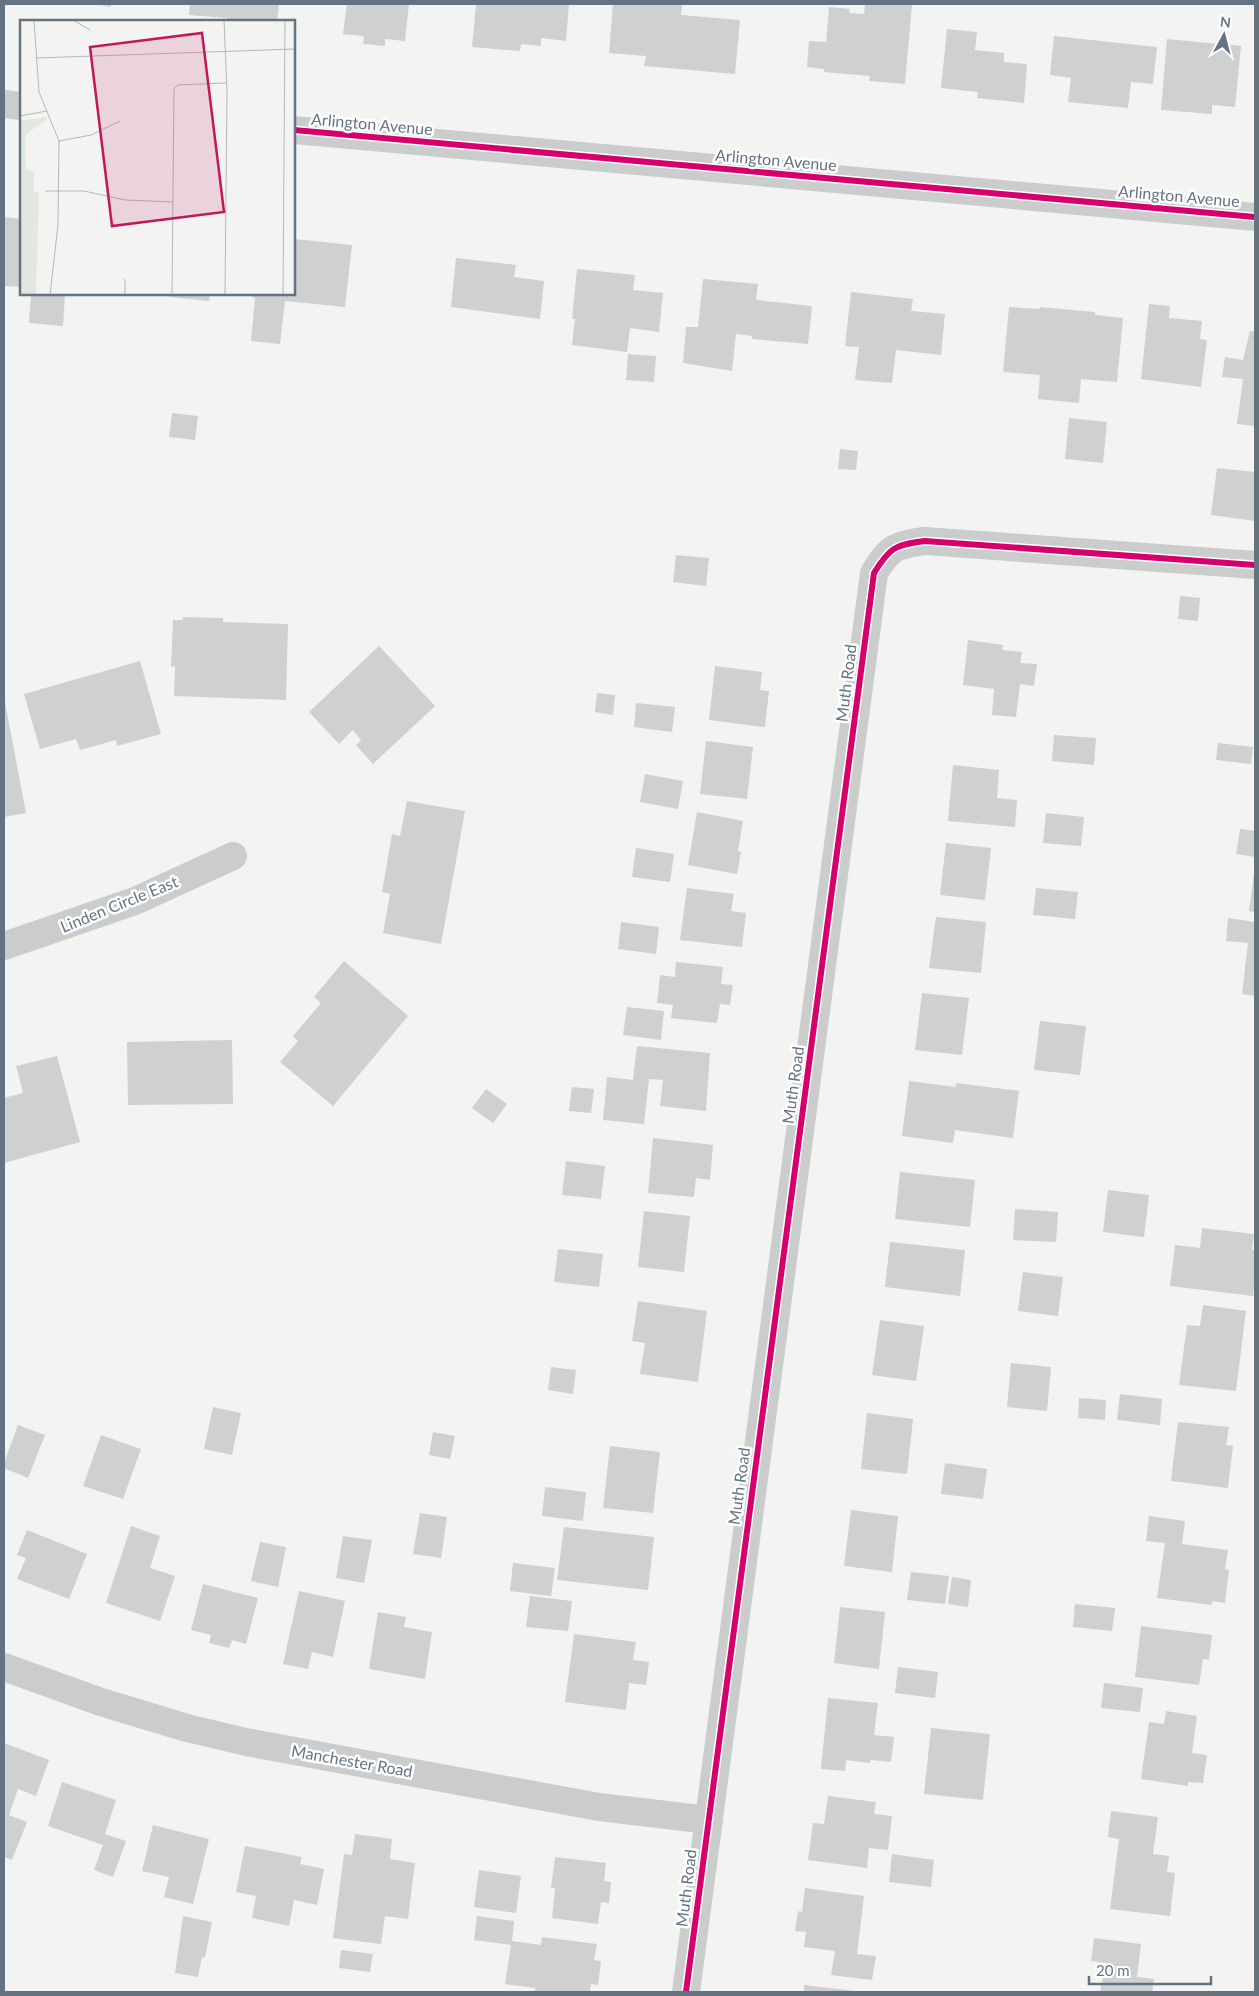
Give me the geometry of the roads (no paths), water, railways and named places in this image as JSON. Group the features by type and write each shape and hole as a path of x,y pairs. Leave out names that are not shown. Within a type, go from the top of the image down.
{"street":[{"path":"4,104 20,106"},
{"name":"Arlington Avenue","path":"295,130 1255,217"},
{"name":"Muth Road","path":"686,1992 874,574 885,555 898,544 925,541 1255,565"},
{"name":"Linden Circle East","path":"4,946 135,902 232,856"},
{"name":"Manchester Road","path":"4,1666 101,1702 187,1728 246,1742 599,1807 709,1820"}]}
